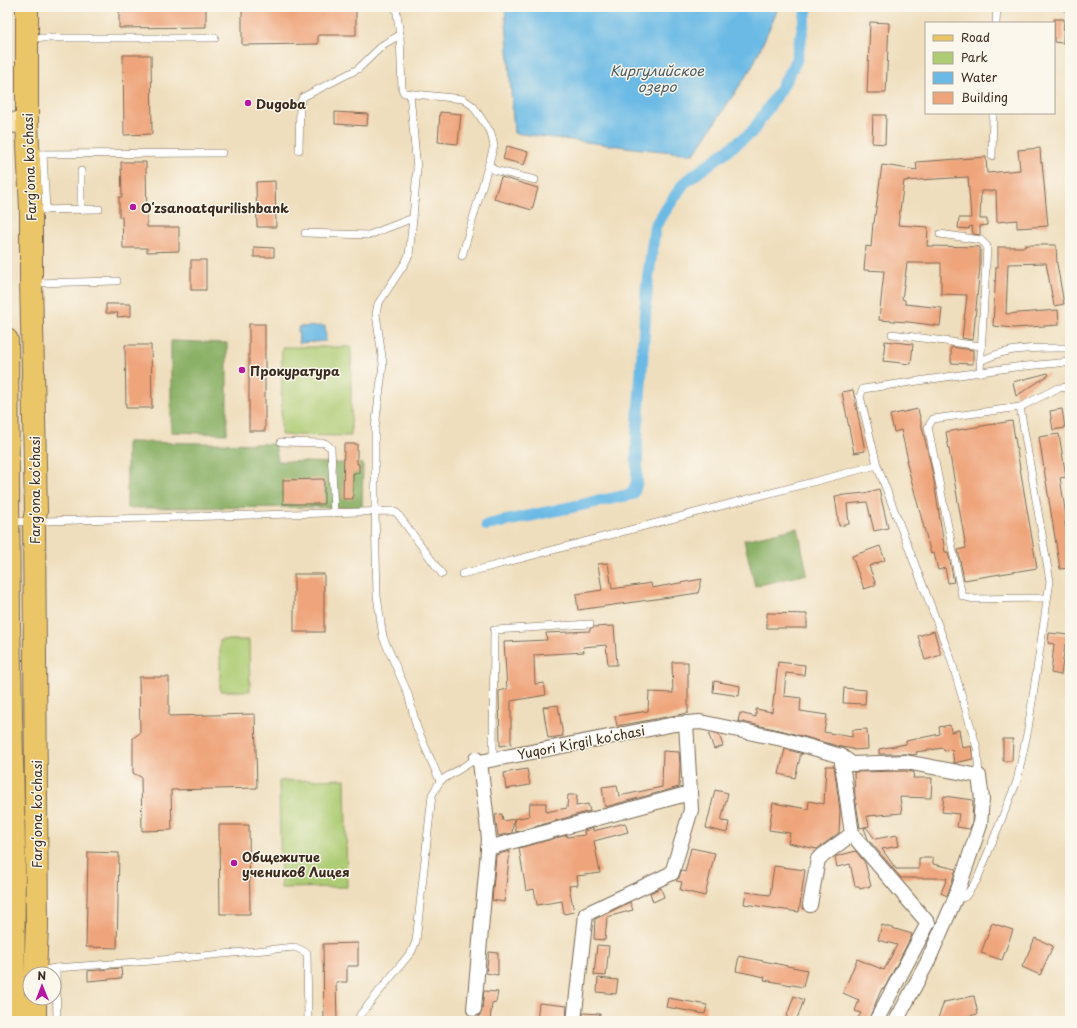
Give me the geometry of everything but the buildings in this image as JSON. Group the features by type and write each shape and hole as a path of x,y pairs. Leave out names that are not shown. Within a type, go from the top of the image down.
{"main road":[{"name":"Fargʻona koʻchasi","path":"27,7 27,38 17,122 36,154 39,210 32,283 36,512 34,522 37,926 41,966"},
{"name":"Fargʻona koʻchasi","path":"7,340 10,785 14,852 10,926 14,1021"},
{"path":"35,1021 36,1006"}],"street":[{"name":"Yuqori Kirgil koʻchasi","path":"483,760 675,724 700,722 782,740 841,756 852,764 906,762 979,776"},
{"path":"574,1021 586,914 672,873 691,810 686,723"},
{"path":"841,756 852,834 928,922 876,1021"},
{"path":"474,1009 489,840 483,760"},
{"path":"896,1021 927,963 955,899 980,825 982,799 979,776"},
{"path":"488,848 690,793"},
{"path":"810,905 818,860 852,834"}],"lane":[{"path":"396,7 400,35 402,88 404,94 463,99 474,106 491,133 494,146 462,256"},
{"path":"996,22 997,7"},
{"path":"1065,7 1070,10"},
{"path":"299,150 300,103 303,97 358,69 384,44 400,35"},
{"path":"27,38 216,38"},
{"path":"410,94 417,169 409,255 378,304 376,314 383,364 375,428 377,596 383,636 408,694 417,728 440,781"},
{"path":"992,156 993,114"},
{"path":"36,154 222,153"},
{"path":"489,164 494,170 535,180"},
{"path":"81,171 81,210"},
{"path":"39,210 99,209"},
{"path":"306,233 369,234 413,218"},
{"path":"940,234 982,240 987,246 980,372"},
{"path":"32,283 117,281"},
{"path":"892,334 981,346"},
{"path":"980,361 1001,353 1045,348 1070,348"},
{"path":"979,776 976,748 951,659 877,464 860,396 863,389 1015,367 1070,362"},
{"path":"1047,598 974,599 962,596 928,427 932,419 1020,407 1058,388 1070,387"},
{"path":"955,899 965,896 977,880 1017,781 1028,729 1050,581 1020,407"},
{"path":"281,442 325,443 331,448 334,513"},
{"path":"462,574 877,464"},
{"path":"9,522 392,511 397,513 442,574"},
{"path":"358,1021 360,1015 412,951 416,941 432,795 440,781 483,760 494,630 590,624"},
{"path":"62,969 295,947 307,953 308,1021"},
{"path":"52,1006 57,1021"}],"green space":[{"path":"171,341 227,343 227,434 171,432"},
{"path":"282,347 351,347 351,436 281,435"},
{"path":"127,442 275,444 278,461 363,464 362,507 127,508"},
{"path":"798,528 807,574 755,586 744,540"},
{"path":"220,640 249,640 250,691 220,691"},
{"path":"345,779 347,887 281,888 279,781"}],"water":[{"name":"Киргулийское озеро","path":"505,7 778,7 752,67 694,154 514,133"},
{"path":"325,326 326,341 299,343 298,327"}],"waterway":[{"path":"487,525 633,494 637,482 637,438 647,286 655,226 684,183 752,132 779,92 796,61 807,7"}],"place":[{"name":"Dugoba","path":"248,103"},
{"name":"Oʻzsanoatqurilishbank","path":"133,207"},
{"name":"Прокуратура","path":"242,370"},
{"name":"Общежитие учеников Лицея","path":"234,863"}]}
